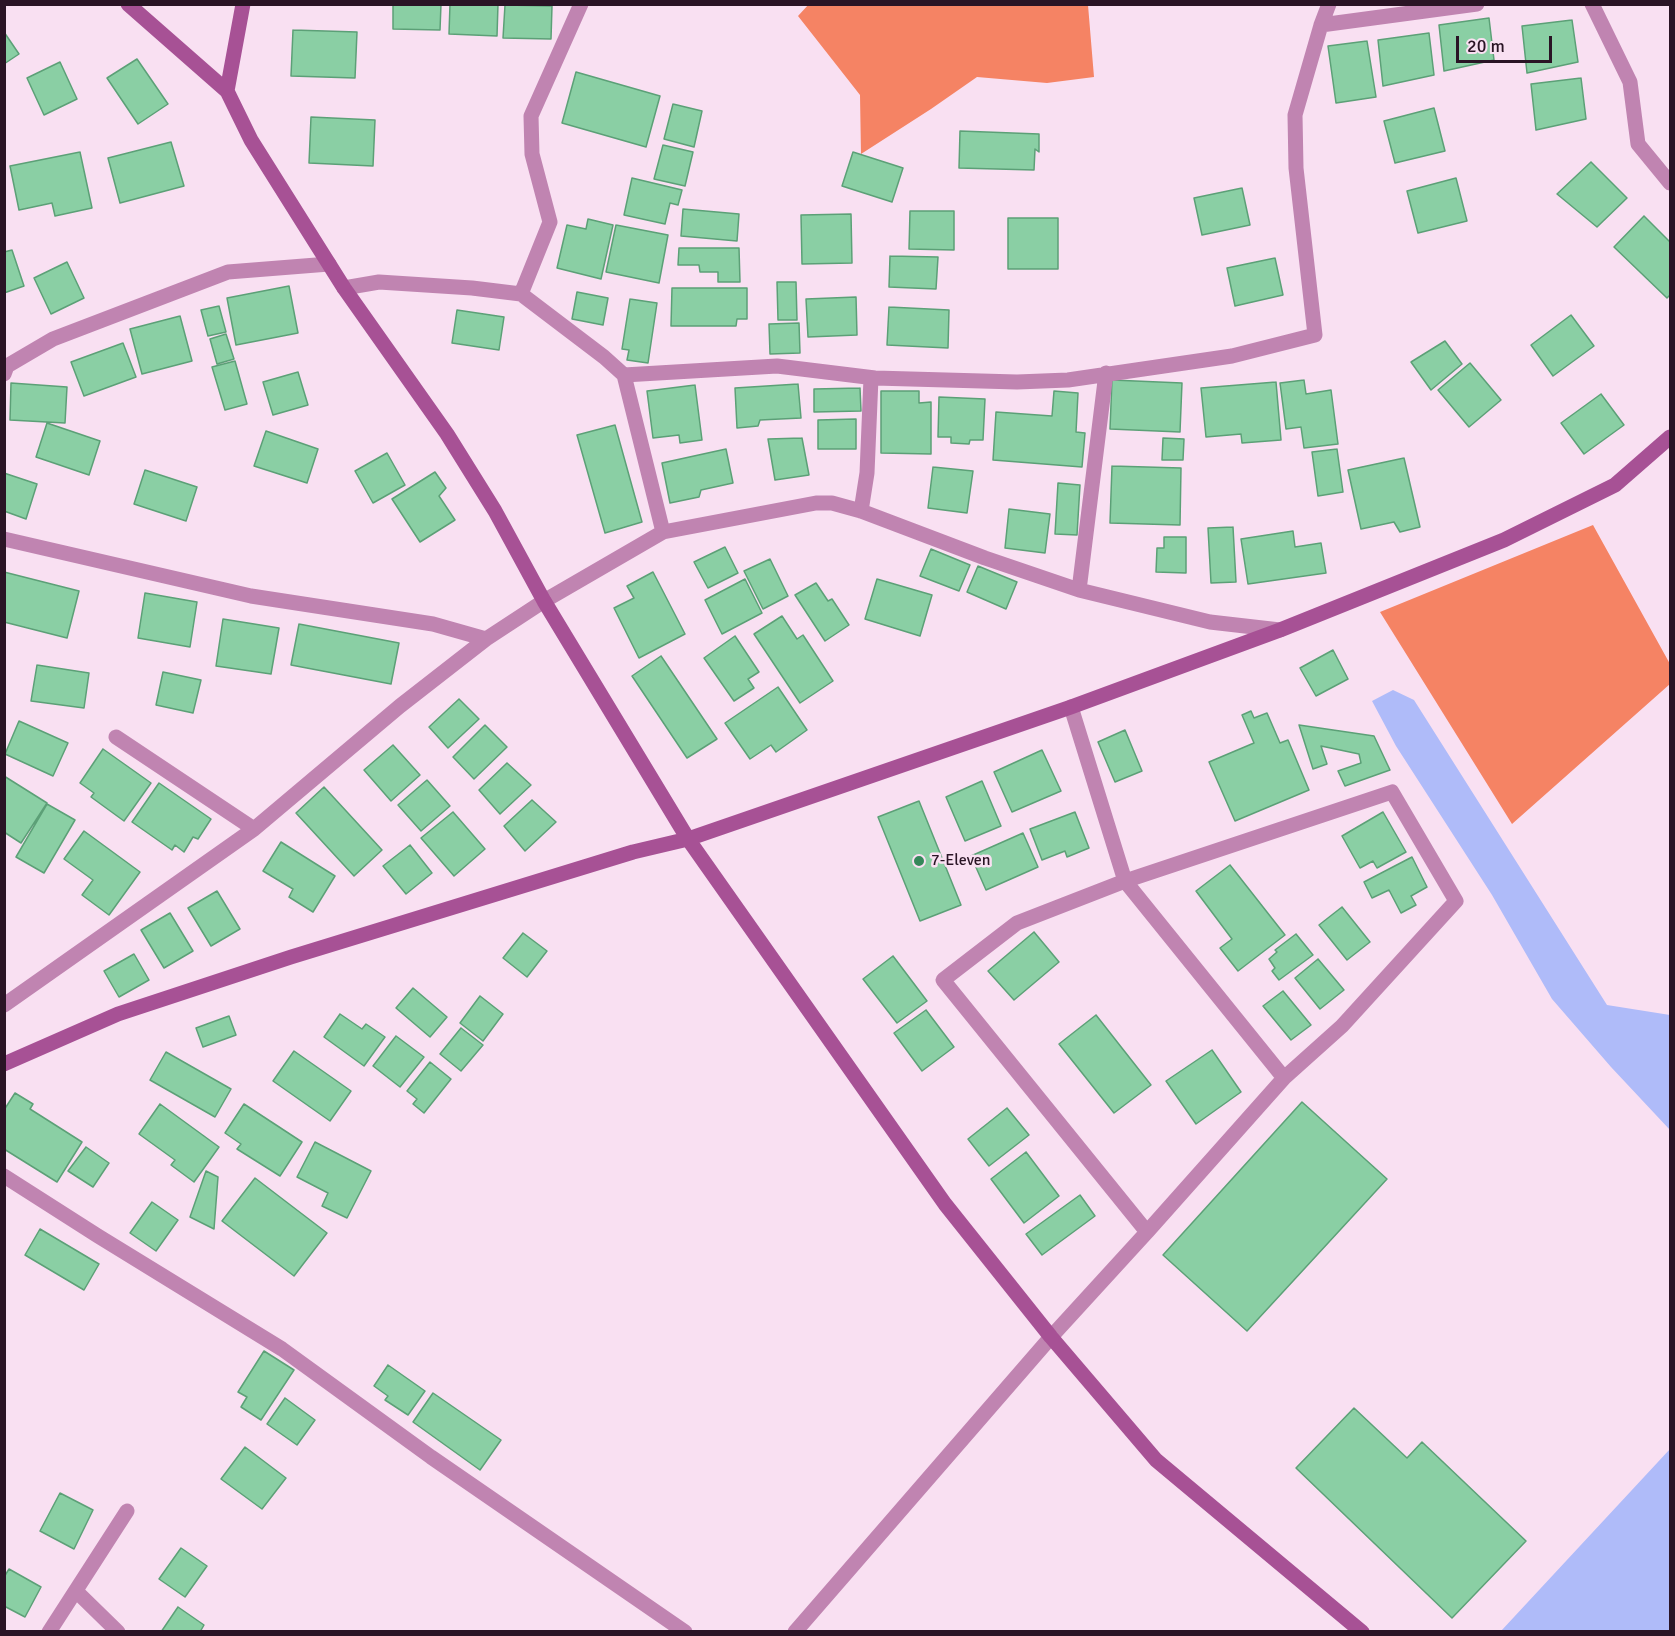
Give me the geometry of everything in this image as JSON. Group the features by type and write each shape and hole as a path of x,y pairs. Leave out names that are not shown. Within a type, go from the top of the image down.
{"street":[{"path":"128,4 227,91 251,140 344,288 447,434 495,511 544,601 688,839 945,1204 1051,1337 1156,1460 1362,1632"},
{"path":"227,91 243,4"},
{"path":"521,294 550,222 532,154 531,116 581,4"},
{"path":"624,375 777,366 872,378 1017,382 1068,380 1232,356 1316,335 1296,168 1295,115 1329,4"},
{"path":"1321,25 1477,4"},
{"path":"1592,4 1630,82 1638,144 1671,183"},
{"path":"5,368 53,339 228,272 329,264"},
{"path":"344,288 379,282 472,288 521,294 604,357 624,375 663,532"},
{"path":"1079,590 1106,373"},
{"path":"861,511 867,473 872,378"},
{"path":"4,1064 129,1010 291,957 622,855 688,839 1071,707 1280,630 1504,540 1615,485 1671,437"},
{"path":"4,1005 254,829 400,706 486,639 544,601 663,532 816,503 832,503 861,511 985,558 1079,590 1210,622 1280,630"},
{"path":"4,539 251,596 434,624 486,639"},
{"path":"1071,707 1125,881 1284,1078"},
{"path":"116,737 254,829"},
{"path":"795,1632 1051,1337 1147,1232 1284,1078 1342,1026 1456,901 1392,792 1125,881 1017,923 944,980 1147,1232"},
{"path":"4,1176 282,1349 431,1457 685,1632"},
{"path":"49,1632 127,1511"},
{"path":"76,1591 118,1632"}],"shaded area":[{"path":"809,4 1088,5 1094,77 1047,83 977,77 861,154 860,95 798,16"},
{"path":"1593,525 1670,664 1670,684 1512,824 1380,612"}],"water":[{"path":"1393,690 1414,700 1607,1005 1670,1015 1670,1130 1552,999 1492,895 1396,746 1372,701"},
{"path":"1670,1449 1670,1631 1501,1631"}],"building":[{"path":"393,4 441,4 440,30 393,29"},
{"path":"450,4 498,4 497,36 449,34"},
{"path":"505,5 552,6 551,39 503,38"},
{"path":"1489,18 1494,60 1444,71 1439,25"},
{"path":"1572,20 1578,62 1527,73 1522,26"},
{"path":"293,30 357,32 355,78 291,76"},
{"path":"4,32 19,54 4,64"},
{"path":"1429,33 1434,75 1383,86 1378,40"},
{"path":"1367,41 1376,97 1336,103 1328,46"},
{"path":"137,59 168,104 138,124 107,78"},
{"path":"60,62 77,99 44,115 27,78"},
{"path":"576,72 660,96 646,147 562,123"},
{"path":"1581,78 1586,119 1536,130 1531,84"},
{"path":"673,104 702,111 694,147 664,139"},
{"path":"1434,108 1445,151 1395,163 1384,121"},
{"path":"311,117 375,120 373,166 309,163"},
{"path":"960,131 1039,134 1039,152 1035,149 1034,170 959,168"},
{"path":"171,142 184,186 120,203 108,158"},
{"path":"663,145 693,152 685,186 654,179"},
{"path":"80,152 92,208 55,216 52,203 19,210 10,166"},
{"path":"853,152 903,168 892,202 842,186"},
{"path":"1591,162 1627,198 1597,227 1557,194"},
{"path":"632,178 682,190 678,205 670,203 665,224 624,215"},
{"path":"1456,178 1467,221 1418,233 1407,191"},
{"path":"1242,188 1250,225 1202,235 1194,198"},
{"path":"683,209 739,214 737,241 681,236"},
{"path":"910,211 954,211 954,250 909,249"},
{"path":"851,214 852,263 802,264 801,215"},
{"path":"1644,216 1670,242 1670,295 1667,298 1614,247"},
{"path":"1008,218 1058,218 1058,269 1008,269"},
{"path":"588,219 613,225 601,279 557,268 567,225 586,229"},
{"path":"616,225 668,235 659,283 606,272"},
{"path":"679,248 739,248 740,282 718,282 718,272 700,272 699,265 678,265"},
{"path":"12,250 24,286 4,293 4,252"},
{"path":"890,256 938,257 936,289 889,287"},
{"path":"1275,258 1283,295 1235,306 1227,268"},
{"path":"67,262 84,298 51,314 34,278"},
{"path":"777,282 796,282 797,320 778,320"},
{"path":"289,286 298,333 236,345 227,298"},
{"path":"672,288 747,288 747,319 737,319 736,326 671,326"},
{"path":"577,292 608,298 603,325 572,319"},
{"path":"856,297 857,335 808,337 806,299"},
{"path":"630,299 657,303 648,363 627,360 629,350 622,349"},
{"path":"219,306 226,332 208,336 201,310"},
{"path":"889,307 949,310 948,348 887,345"},
{"path":"457,310 504,317 499,350 452,343"},
{"path":"1571,315 1594,346 1553,376 1531,345"},
{"path":"180,316 192,361 142,374 130,329"},
{"path":"799,323 800,353 770,354 769,324"},
{"path":"226,334 234,359 217,364 210,339"},
{"path":"1445,341 1462,364 1431,390 1411,362"},
{"path":"123,343 136,377 84,396 71,362"},
{"path":"235,361 247,404 225,410 212,367"},
{"path":"1470,363 1501,400 1469,427 1438,390"},
{"path":"298,372 308,405 273,415 263,382"},
{"path":"1112,380 1182,383 1180,432 1110,429"},
{"path":"1304,380 1306,394 1331,390 1338,444 1304,448 1301,427 1286,429 1280,383"},
{"path":"1276,382 1281,440 1242,443 1241,434 1206,437 1201,388"},
{"path":"11,383 67,387 65,423 10,420"},
{"path":"798,384 801,418 760,420 758,426 737,428 735,388"},
{"path":"695,385 702,440 680,443 679,435 653,438 647,391"},
{"path":"860,388 861,411 814,412 814,389"},
{"path":"881,391 919,391 919,403 931,402 931,454 881,453"},
{"path":"1054,391 1078,393 1076,432 1085,433 1082,467 993,460 996,412 1052,416"},
{"path":"1601,394 1624,425 1584,454 1561,423"},
{"path":"939,397 985,399 983,440 970,440 969,444 951,443 951,437 938,437"},
{"path":"856,419 856,449 818,449 818,420"},
{"path":"47,423 100,441 89,475 36,457"},
{"path":"615,425 642,522 605,533 577,435"},
{"path":"266,431 318,449 307,483 254,466"},
{"path":"802,438 809,475 775,480 768,439"},
{"path":"1163,438 1184,439 1183,460 1162,460"},
{"path":"726,449 733,483 701,490 699,497 670,503 662,463"},
{"path":"1337,449 1343,492 1318,496 1312,452"},
{"path":"387,453 405,485 373,503 355,471"},
{"path":"1404,458 1420,527 1400,532 1394,522 1361,529 1348,470"},
{"path":"1112,466 1181,468 1180,525 1110,523"},
{"path":"933,467 973,471 967,513 928,508"},
{"path":"145,470 197,487 186,521 134,504"},
{"path":"435,472 446,488 439,496 455,520 420,542 392,499"},
{"path":"4,473 37,484 26,519 4,511"},
{"path":"1058,483 1080,485 1077,535 1055,534"},
{"path":"1009,509 1050,514 1045,553 1005,548"},
{"path":"1233,527 1236,582 1211,583 1208,528"},
{"path":"1293,531 1295,547 1321,543 1326,573 1248,584 1241,539"},
{"path":"1164,537 1186,537 1186,573 1156,572 1157,548 1164,548"},
{"path":"725,547 738,573 708,588 694,562"},
{"path":"931,549 970,565 959,591 920,576"},
{"path":"770,559 788,596 763,609 744,571"},
{"path":"978,566 1017,582 1006,609 967,592"},
{"path":"4,572 79,591 67,638 4,622"},
{"path":"653,572 685,634 639,658 614,608 634,598 627,586"},
{"path":"745,579 762,613 722,634 705,600"},
{"path":"877,579 932,595 920,636 865,619"},
{"path":"816,583 828,601 832,599 849,625 825,641 795,595"},
{"path":"145,593 197,602 190,647 138,638"},
{"path":"782,616 797,639 803,635 833,681 800,703 754,634"},
{"path":"223,619 279,628 271,674 216,666"},
{"path":"299,624 399,643 391,684 291,665"},
{"path":"735,636 759,672 748,679 754,688 734,701 704,658"},
{"path":"1333,650 1348,679 1316,696 1300,668"},
{"path":"661,656 717,739 687,758 632,676"},
{"path":"37,665 89,673 84,708 31,701"},
{"path":"163,672 201,680 193,713 156,705"},
{"path":"778,687 807,730 776,752 771,745 750,759 725,723"},
{"path":"459,699 479,719 448,748 429,727"},
{"path":"1251,711 1254,718 1267,713 1280,743 1288,740 1309,790 1235,821 1209,762 1254,743 1242,715"},
{"path":"19,721 68,743 53,776 5,754"},
{"path":"485,725 507,747 474,779 453,757"},
{"path":"1299,725 1374,736 1390,770 1345,786 1338,771 1361,763 1359,754 1321,746 1327,764 1313,769"},
{"path":"1125,730 1142,771 1115,782 1098,742"},
{"path":"393,745 420,775 391,801 364,770"},
{"path":"103,749 151,783 124,821 91,797 94,793 80,783"},
{"path":"1042,750 1061,791 1012,812 994,772"},
{"path":"507,763 531,785 500,814 479,790"},
{"path":"4,776 47,803 21,843 4,832"},
{"path":"427,780 450,806 421,831 398,805"},
{"path":"982,781 1001,826 965,841 946,797"},
{"path":"159,783 211,819 198,839 193,837 184,852 175,845 172,850 132,822"},
{"path":"324,787 382,850 354,876 296,813"},
{"path":"532,800 556,822 525,851 504,826"},
{"path":"919,801 961,905 920,921 878,817"},
{"path":"47,804 75,820 44,873 16,857"},
{"path":"453,812 485,849 454,876 421,838"},
{"path":"1075,812 1089,848 1067,857 1065,851 1042,860 1030,829"},
{"path":"1383,812 1406,852 1377,868 1373,861 1360,868 1342,836"},
{"path":"84,831 140,872 109,915 82,895 93,880 64,859"},
{"path":"1023,833 1038,867 986,890 971,856"},
{"path":"281,842 335,876 313,912 289,897 293,889 263,871"},
{"path":"410,845 432,873 406,894 383,866"},
{"path":"1412,857 1427,887 1411,896 1416,905 1401,913 1389,890 1372,898 1364,882"},
{"path":"1230,865 1285,935 1238,971 1220,948 1232,939 1196,891"},
{"path":"217,891 240,929 211,946 188,908"},
{"path":"1342,907 1370,942 1347,960 1319,925"},
{"path":"170,913 193,951 164,968 141,930"},
{"path":"1034,932 1059,962 1014,1000 988,971"},
{"path":"523,933 547,951 527,977 503,958"},
{"path":"1296,934 1313,955 1279,980 1272,971 1275,968 1269,959 1277,952 1275,950"},
{"path":"134,954 149,980 119,997 104,971"},
{"path":"893,956 927,1001 897,1023 863,979"},
{"path":"1318,959 1344,990 1320,1009 1295,978"},
{"path":"413,988 447,1017 430,1037 396,1008"},
{"path":"1283,991 1311,1025 1291,1040 1263,1006"},
{"path":"480,996 503,1014 483,1041 460,1023"},
{"path":"926,1010 954,1047 922,1071 894,1033"},
{"path":"340,1014 362,1029 366,1024 385,1037 364,1066 324,1037"},
{"path":"1096,1015 1151,1085 1114,1113 1059,1044"},
{"path":"229,1016 236,1035 203,1047 196,1028"},
{"path":"461,1028 483,1045 461,1071 440,1054"},
{"path":"396,1036 424,1057 400,1087 373,1066"},
{"path":"1212,1050 1241,1092 1196,1124 1166,1081"},
{"path":"294,1051 351,1091 330,1121 273,1081"},
{"path":"166,1052 231,1089 215,1117 150,1080"},
{"path":"430,1062 451,1079 424,1113 413,1104 417,1099 407,1091"},
{"path":"15,1093 33,1104 30,1109 82,1142 57,1182 4,1149 4,1110"},
{"path":"1302,1102 1387,1179 1247,1331 1163,1255"},
{"path":"160,1104 219,1147 194,1182 171,1165 175,1160 139,1134"},
{"path":"244,1104 302,1142 280,1176 237,1149 241,1144 225,1133"},
{"path":"1007,1108 1029,1135 989,1166 968,1139"},
{"path":"315,1142 371,1171 347,1218 322,1206 328,1193 297,1177"},
{"path":"86,1147 109,1163 93,1187 68,1171"},
{"path":"1026,1152 1059,1196 1024,1223 991,1179"},
{"path":"206,1171 218,1177 214,1229 190,1217"},
{"path":"255,1178 327,1233 294,1276 222,1221"},
{"path":"1080,1195 1095,1216 1042,1255 1026,1234"},
{"path":"152,1202 178,1220 156,1251 130,1233"},
{"path":"40,1229 99,1264 84,1290 25,1255"},
{"path":"264,1351 294,1370 261,1420 241,1407 247,1397 238,1392"},
{"path":"388,1365 425,1391 408,1415 385,1400 388,1396 374,1386"},
{"path":"433,1393 501,1440 480,1470 413,1422"},
{"path":"285,1398 315,1420 297,1445 267,1424"},
{"path":"1354,1408 1407,1458 1422,1442 1526,1541 1452,1618 1296,1468"},
{"path":"245,1447 286,1478 262,1509 221,1479"},
{"path":"60,1493 93,1510 74,1549 40,1531"},
{"path":"181,1548 207,1566 185,1597 159,1579"},
{"path":"9,1569 41,1587 25,1617 4,1606 4,1577"},
{"path":"178,1607 204,1625 200,1632 161,1632"}],"place":[{"name":"7-Eleven","path":"919,861"}]}
